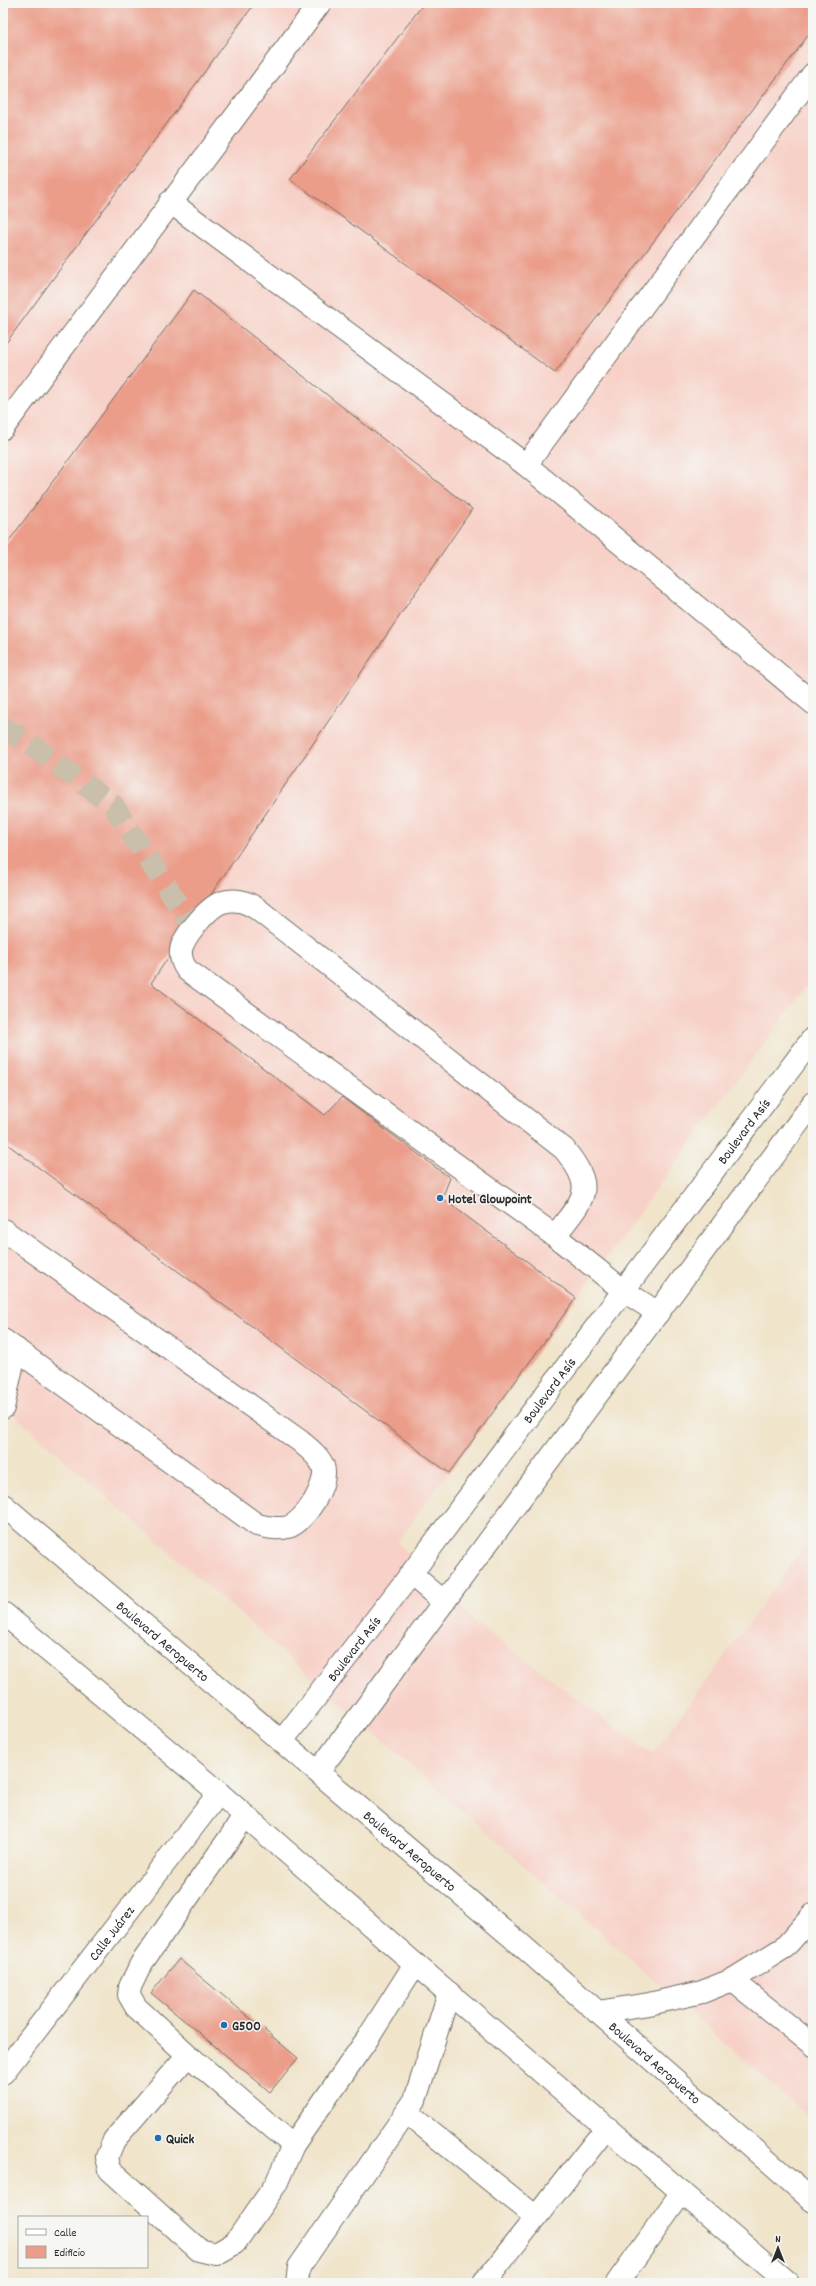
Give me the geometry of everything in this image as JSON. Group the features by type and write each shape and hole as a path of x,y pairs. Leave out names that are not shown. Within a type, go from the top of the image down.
{"main road":[{"path":"3,428 170,202 320,3"},
{"path":"526,465 813,74"},
{"path":"170,202 526,465 813,703"},
{"path":"555,1236 580,1202 584,1188 582,1175 564,1149 256,908 245,902 233,900 212,906 187,937 181,948 182,964 187,970 555,1236 624,1291 658,1313"},
{"name":"Boulevard Asís","path":"282,1741 411,1574 813,1038"},
{"path":"318,1772 813,1104"},
{"path":"3,1230 300,1441 315,1454 323,1466 325,1478 320,1491 296,1523 287,1528 272,1528 257,1524 10,1344 3,1408"},
{"name":"Boulevard Aeropuerto","path":"3,1505 282,1741 597,2012 813,2201"},
{"path":"411,1574 444,1602"},
{"path":"3,1613 219,1793 415,1964 788,2283"},
{"name":"Calle Juárez","path":"3,2073 219,1793"},
{"path":"245,1816 141,1964 130,1986 132,2002 188,2055 293,2145"},
{"path":"597,2012 649,2004 702,1992 732,1980 785,1947 813,1915"},
{"path":"188,2055 114,2140 107,2157 110,2170 199,2250 216,2254 235,2243 276,2184 293,2145 368,2038 415,1964"},
{"path":"732,1980 813,2045"},
{"path":"297,2283 299,2267 415,2100 449,1993"},
{"path":"407,2113 536,2217"},
{"path":"484,2283 607,2127"},
{"path":"618,2283 682,2192"}],"shaded area":[{"path":"3,3 813,3 813,977 397,1542 476,1623 652,1755 813,1535 813,2121 3,1405"}],"building":[{"path":"3,3 255,3 3,347"},
{"path":"424,3 813,3 813,29 555,373 290,179"},
{"path":"194,290 472,509 151,983 325,1115 342,1097 450,1178 442,1198 576,1298 449,1473 3,1141 3,549"},
{"name":"G500","path":"179,1959 298,2058 270,2092 151,1993"}],"tunnel":[{"path":"3,727 27,742 113,805 191,924"}],"place":[{"name":"Hotel Glowpoint","path":"440,1198"},
{"name":"G500","path":"224,2025"},
{"name":"Quick","path":"158,2138"}]}
